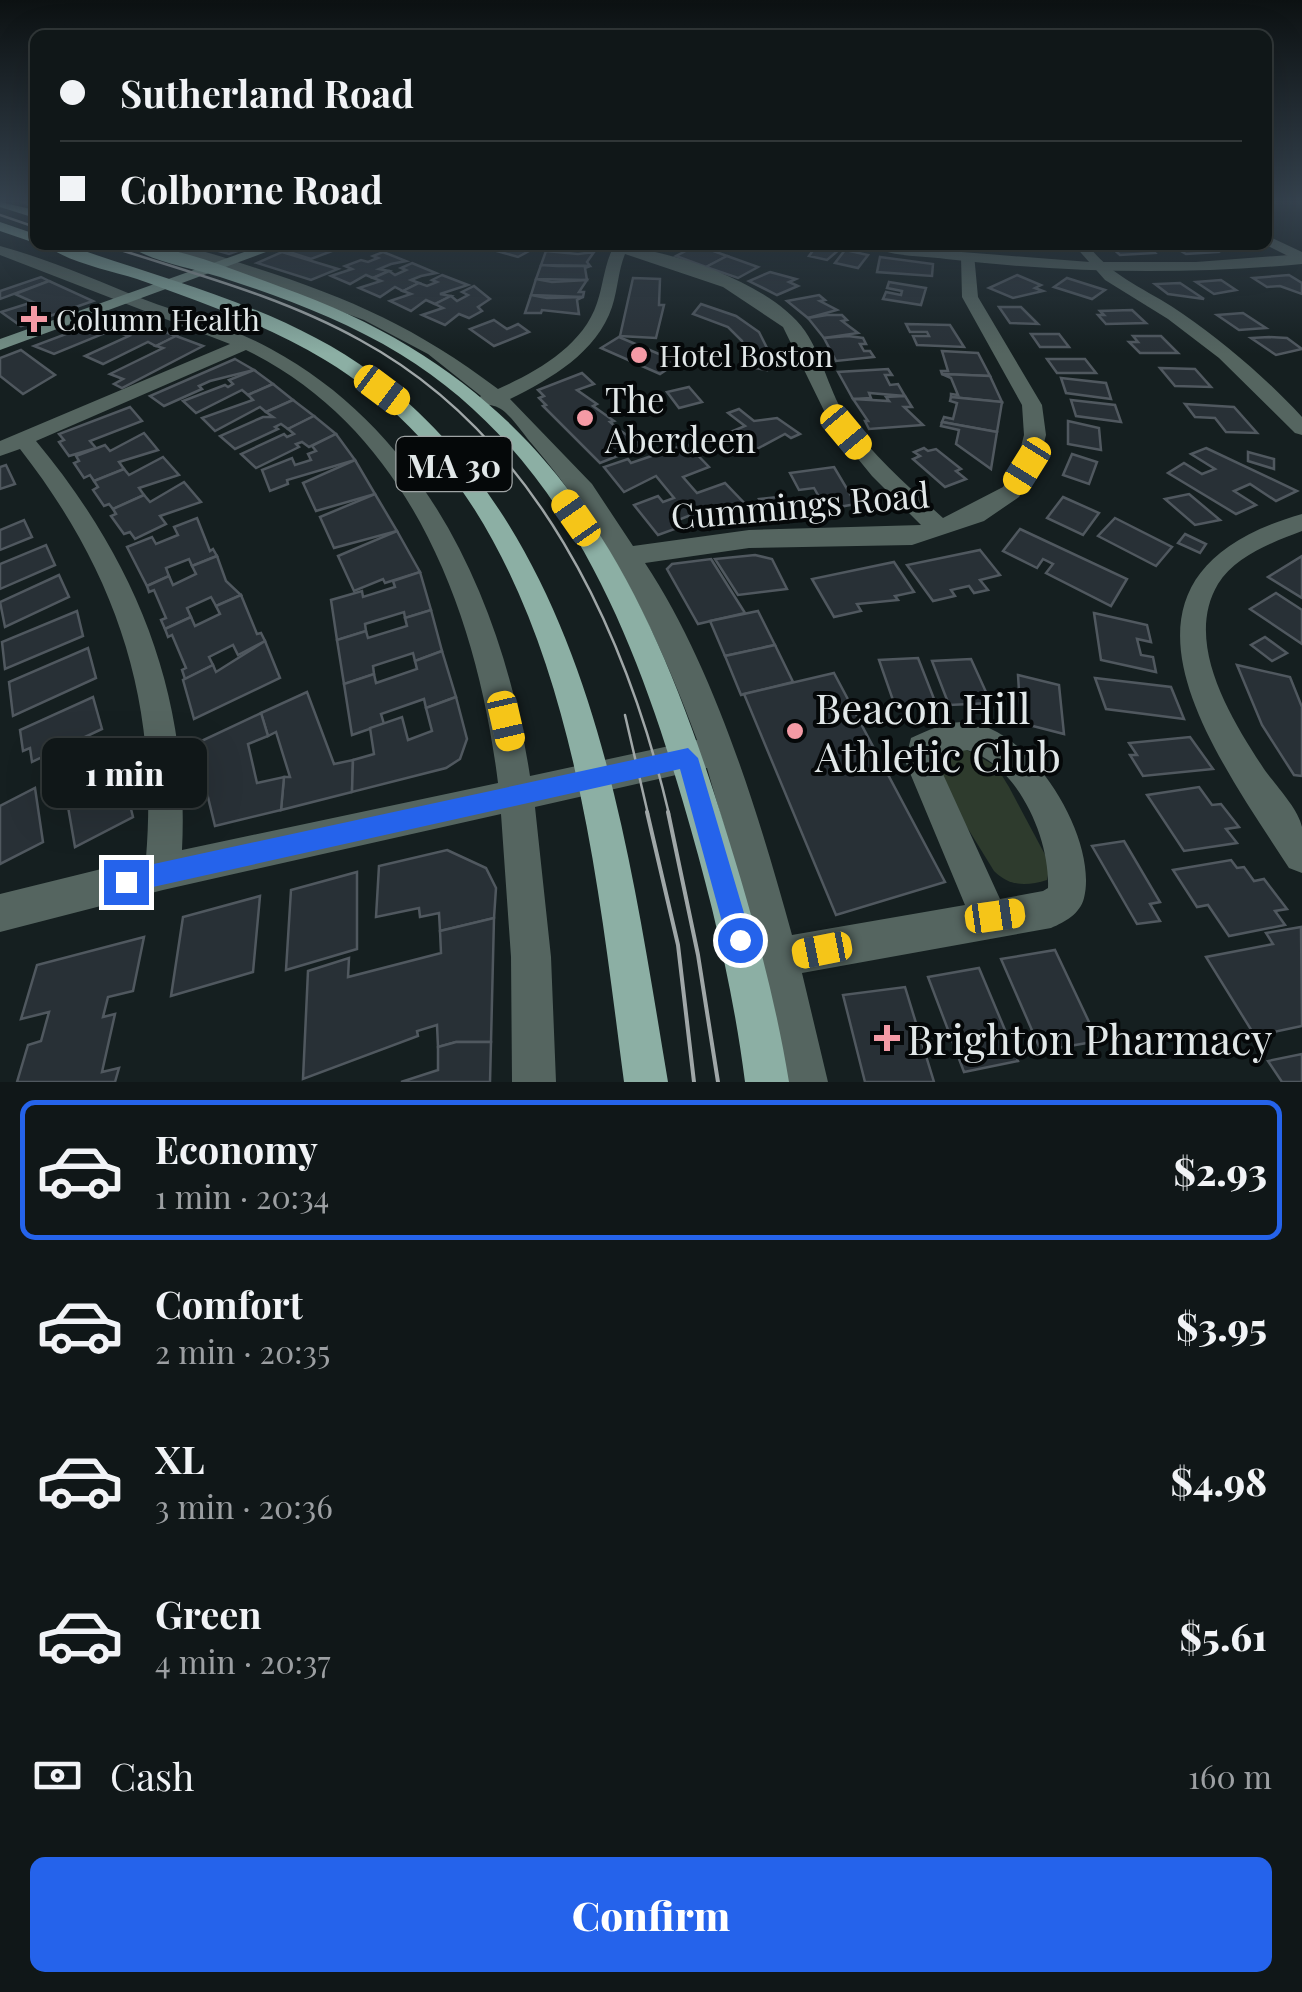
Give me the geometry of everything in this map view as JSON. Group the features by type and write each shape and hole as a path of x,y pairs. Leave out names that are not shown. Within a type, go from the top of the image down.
{"main road":[{"name":"MA 30","path":"74,252 280,330 363,376 427,432 494,514 530,585 558,661 593,780 625,942 646,1082"},
{"name":"MA 30","path":"165,252 218,266 366,320 488,400"},
{"path":"0,345 257,252"},
{"name":"MA 30","path":"564,483 702,754 750,976 767,1082"}],"street":[{"path":"7,252 245,344 300,375 356,418 387,451 439,527 463,576 484,635 510,741 530,906 534,1082"},
{"path":"185,252 218,266"},
{"path":"615,252 602,312 588,333 546,370 488,400 630,556 678,652 702,754 780,958 806,1082"},
{"path":"636,252 695,272 770,306 800,336 826,401 846,432 940,530"},
{"path":"950,252 1098,266 1198,267 1300,260"},
{"path":"1088,252 1098,266 1195,330 1259,384 1302,429"},
{"name":"Cummings Road","path":"630,556 749,539 876,538 940,530 974,515 1010,492 1027,466 1036,435 1032,405 970,298 969,257"},
{"path":"162,872 168,796 162,745 139,637 108,561 70,498 12,445 245,344"},
{"path":"1302,522 1248,544 1216,569 1196,600 1192,640 1204,691 1218,720 1302,855"},
{"path":"780,958 1051,908 1066,897 1070,876 1063,844 1038,796 1010,757 970,736 945,738 922,748 921,761 992,917"},
{"path":"0,913 162,872 517,798 702,754"}],"green space":[{"path":"965,749 996,766 1050,864 1047,880 1019,884 994,871 933,772 935,757"}],"building":[{"path":"284,252 338,269 311,280 257,263"},
{"path":"291,252 328,252 311,259"},
{"path":"384,252 406,261 379,269 389,271 373,278 366,275 350,284 331,276 352,269 345,266 378,258 373,256"},
{"path":"545,252 594,252 587,262 590,266 541,265"},
{"path":"717,252 727,256 706,267 676,256"},
{"path":"812,252 836,252 827,260 809,256"},
{"path":"843,252 868,255 858,268 835,263"},
{"path":"727,256 758,267 738,278 706,267"},
{"path":"880,257 933,264 932,276 877,272"},
{"path":"412,263 436,273 411,280 419,283 403,291 395,287 380,297 359,288 381,281 373,278 389,271 395,275 406,270 401,268"},
{"path":"541,265 590,266 585,268 587,280 536,279"},
{"path":"770,272 796,279 789,282 798,286 777,295 749,281"},
{"path":"442,275 468,285 440,294 451,296 435,304 426,300 411,311 390,301 411,294 403,291 419,283 427,286 437,282 432,280"},
{"path":"1017,275 1041,285 1035,288 1043,291 1013,298 989,288"},
{"path":"1289,275 1302,283 1302,294 1280,286 1267,287 1253,278"},
{"path":"41,277 49,281 0,299 0,291"},
{"path":"633,278 660,279 659,305 664,305 656,338 620,336"},
{"path":"1067,278 1105,290 1092,299 1054,287"},
{"path":"536,279 587,280 579,292 584,292 583,297 531,295"},
{"path":"1221,280 1236,290 1214,294 1196,282"},
{"path":"49,281 93,301 21,326 1,312 33,302 15,294"},
{"path":"889,282 926,288 921,305 883,299 886,292 901,295 902,291 887,288"},
{"path":"1180,283 1204,299 1168,294 1155,284"},
{"path":"474,286 490,299 478,307 482,311 469,318 459,314 445,325 422,315 443,308 435,304 451,296 457,301 468,295 462,292"},
{"path":"531,295 583,297 577,300 579,314 542,310 525,313"},
{"path":"819,295 825,300 820,301 837,310 808,318 787,301"},
{"path":"701,304 736,316 759,332 769,352 767,370 743,366 746,358 742,341 728,327 693,314"},
{"path":"999,307 1021,307 1038,324 1010,323"},
{"path":"1132,310 1146,323 1106,324 1098,315 1104,315 1100,311"},
{"path":"1243,313 1266,328 1239,330 1217,315"},
{"path":"119,314 141,323 120,333 112,330 54,354 34,346"},
{"path":"842,315 847,320 842,321 858,333 824,338 808,318"},
{"path":"494,320 507,329 518,324 529,332 494,346 470,329"},
{"path":"141,323 176,336 156,346 148,342 103,364 85,356 129,336 120,333"},
{"path":"906,324 950,325 964,347 917,345 913,336 929,336 927,332 910,332"},
{"path":"1031,334 1059,334 1069,347 1040,347"},
{"path":"176,336 203,346 122,388 114,384 123,379 110,374 163,348 156,346"},
{"path":"1133,336 1161,336 1178,353 1140,353 1129,342 1138,342"},
{"name":"Hotel Boston","path":"619,337 678,362 660,374 601,348"},
{"path":"824,338 863,338 866,344 860,344 864,351 870,351 874,357 836,361"},
{"path":"1251,338 1287,338 1302,349 1276,355"},
{"path":"21,350 55,375 23,394 0,376 0,358"},
{"path":"942,351 978,353 990,376 942,374 941,371 948,371"},
{"path":"235,359 254,370 210,381 199,386 202,389 164,406 150,396"},
{"path":"1047,359 1085,359 1096,373 1057,373"},
{"path":"1160,368 1195,369 1211,387 1175,386"},
{"path":"888,369 892,375 885,375 890,385 898,384 905,396 869,393 871,398 853,399 838,372"},
{"path":"254,370 273,384 248,395 242,390 196,413 183,401 228,387 233,384 229,380"},
{"name":"The Aberdeen","path":"582,373 594,384 577,390 640,444 638,448 600,463 543,406 546,405 539,398 544,396 538,390"},
{"path":"942,374 990,376 1002,402 951,397 958,395 951,378"},
{"path":"1061,378 1106,383 1111,399 1066,393"},
{"path":"273,384 293,400 266,412 260,407 215,431 202,418 253,400 248,395"},
{"path":"689,387 702,402 679,408 667,392"},
{"path":"905,396 912,407 904,407 923,425 869,429 853,399 889,401 886,397"},
{"path":"951,397 1002,402 997,432 942,422 944,417 953,419 957,403 950,401"},
{"path":"293,400 314,416 288,429 281,424 235,449 220,436 263,417 273,417 266,412"},
{"path":"1071,400 1115,405 1121,422 1076,416"},
{"path":"1185,404 1234,407 1257,433 1226,432 1215,418 1195,417"},
{"path":"130,407 142,421 90,441 96,448 69,456 59,442 64,440 59,434"},
{"path":"739,409 754,421 777,418 800,434 791,438 785,434 755,450 736,449 721,436 745,426 728,413"},
{"path":"314,416 336,434 309,447 302,442 296,444 299,447 256,468 241,454 284,434 294,434 288,429"},
{"path":"1068,421 1099,428 1101,450 1068,444"},
{"path":"942,422 997,432 991,469 956,444 959,430 941,426"},
{"path":"144,433 158,450 119,462 124,469 94,481 90,475 84,478 74,463 79,461 76,456 105,445 110,451"},
{"path":"336,434 355,460 287,480 288,484 270,491 262,470 292,458 295,465 311,460 308,454 316,451 312,446"},
{"path":"687,444 709,467 683,477 697,493 725,483 751,510 708,527 696,513 678,520 683,526 658,535 634,505 658,496 663,502 674,498 656,476 624,492 604,467 628,459 631,463"},
{"path":"1206,448 1297,491 1276,501 1250,484 1234,491 1256,505 1236,514 1168,473 1184,463 1202,474 1215,469 1191,454"},
{"path":"936,449 961,469 956,471 966,479 945,487 913,459 920,456 914,452"},
{"path":"1248,452 1274,459 1274,469 1248,461"},
{"path":"1072,454 1097,462 1089,484 1063,475"},
{"path":"163,457 179,475 139,488 144,495 113,509 109,504 104,506 93,490 98,487 94,481 124,469 129,475"},
{"path":"355,460 375,494 316,511 303,483"},
{"path":"6,465 15,484 0,489 0,467"},
{"path":"834,467 856,504 833,508 831,503 823,504 814,488 799,490 790,473"},
{"path":"184,482 201,502 160,516 166,524 135,539 130,532 124,534 111,516 116,514 113,509 144,495 150,502"},
{"path":"375,494 397,531 334,548 320,517"},
{"path":"1189,494 1220,520 1195,525 1165,499"},
{"path":"777,497 787,517 769,519 759,499"},
{"path":"1063,497 1099,513 1083,535 1047,518"},
{"path":"197,518 210,551 213,549 217,556 192,566 189,559 166,568 169,576 147,586 127,547 152,537 156,544 178,535 174,527"},
{"path":"1115,518 1172,547 1156,566 1098,536"},
{"path":"24,520 32,537 0,550 0,530"},
{"path":"1020,529 1127,579 1111,606 1046,573 1053,564 1043,559 1037,568 1003,551"},
{"path":"397,531 420,572 385,583 383,579 354,591 338,556"},
{"path":"1185,534 1206,544 1200,553 1178,543"},
{"path":"46,545 55,565 0,589 0,564"},
{"path":"980,550 1000,575 980,580 988,590 974,593 969,586 951,590 955,596 933,601 907,565"},
{"path":"755,555 772,559 787,589 738,595 715,559"},
{"path":"217,556 226,581 241,595 216,606 211,597 187,608 191,617 165,629 161,620 166,618 154,590 149,592 147,586 169,576 173,585 196,574 192,566"},
{"path":"1302,556 1302,598 1268,577"},
{"path":"711,559 745,613 698,624 667,569 672,564"},
{"path":"894,562 914,592 895,596 898,600 857,604 861,611 834,617 812,579"},
{"path":"420,572 431,610 405,618 404,612 365,624 366,631 337,640 331,600 362,591 363,597 395,587 393,581"},
{"path":"59,575 69,597 5,627 0,602"},
{"path":"1276,593 1302,610 1302,644 1250,609"},
{"path":"241,595 257,634 261,633 265,641 238,655 233,645 209,657 213,665 185,679 182,670 186,668 172,635 168,637 165,629 191,617 195,626 220,614 216,606"},
{"path":"431,610 442,651 415,661 413,653 373,666 374,674 344,684 337,640 366,631 368,638 407,626 405,618"},
{"path":"77,611 83,636 5,669 2,642"},
{"path":"758,611 775,645 725,656 710,621"},
{"path":"1094,613 1147,625 1151,642 1137,639 1141,655 1153,657 1156,672 1101,660"},
{"path":"1265,637 1287,653 1272,661 1251,645"},
{"path":"265,641 280,678 194,719 183,680 213,665 216,672"},
{"path":"775,645 793,682 741,695 725,656"},
{"path":"88,648 96,678 13,716 9,682"},
{"path":"442,651 456,697 426,708 424,699 381,714 384,724 352,735 344,684 374,674 376,683 417,669 415,661"},
{"path":"918,658 936,704 895,706 879,660"},
{"path":"971,659 991,703 949,705 932,661"},
{"path":"1237,665 1290,677 1302,707 1302,776 1294,775 1262,725"},
{"path":"834,673 945,882 836,915 744,694"},
{"path":"1018,675 1059,685 1064,734 1021,723"},
{"path":"1095,678 1171,687 1184,719 1106,709"},
{"path":"307,692 334,764 353,760 352,792 281,810 284,777 290,777 276,732 268,736 261,713"},
{"path":"93,697 102,729 32,762 30,748 23,751 20,730"},
{"path":"456,697 467,739 460,759 446,768 352,792 353,760 374,754 370,728 402,717 408,740 432,731 426,708"},
{"path":"261,713 268,736 248,744 257,783 284,777 281,810 215,826 195,744"},
{"path":"1190,737 1213,769 1143,776 1130,755 1137,755 1129,743"},
{"path":"122,773 133,817 75,847 67,801"},
{"path":"1199,787 1212,805 1221,804 1239,827 1226,829 1237,843 1184,851 1147,795"},
{"path":"35,788 43,842 0,864 0,806"},
{"path":"1124,841 1160,902 1150,904 1160,921 1137,924 1092,846"},
{"path":"447,850 486,868 496,888 494,918 440,931 439,913 420,917 419,908 376,917 379,866"},
{"path":"1231,860 1237,868 1244,867 1254,881 1264,879 1287,909 1275,911 1285,925 1229,936 1208,905 1197,907 1173,870"},
{"path":"357,872 357,949 286,970 291,890"},
{"path":"260,896 253,972 171,996 183,917"},
{"path":"494,918 491,1042 456,1042 438,1047 437,1025 417,1031 418,1036 303,1079 308,971 349,958 348,977 441,953 440,931"},
{"path":"1301,927 1302,1026 1255,1036 1206,957 1273,944 1266,933"},
{"path":"144,937 133,991 108,997 103,1017 115,1014 102,1072 119,1068 115,1082 17,1082 28,1045 41,1041 49,1012 21,1019 37,965"},
{"path":"1055,950 1098,1041 1041,1051 1001,959"},
{"path":"979,968 1018,1061 964,1072 928,977"},
{"name":"Brighton Pharmacy","path":"905,987 934,1082 865,1082 843,995"},
{"path":"456,1042 491,1042 490,1082 401,1082 438,1070 438,1047"},
{"path":"1302,1054 1302,1082 1282,1082 1268,1061"}],"tram line":[{"path":"129,252 235,286 330,324 422,380 476,428 523,483 564,543 598,607 627,675 669,814"},
{"path":"625,715 648,814"},
{"path":"647,812 678,945 694,1082"},
{"path":"668,812 698,955 718,1082"}],"place":[{"name":"Column Health","path":"34,319"},
{"name":"Hotel Boston","path":"639,355"},
{"name":"The Aberdeen","path":"585,418"},
{"name":"Beacon Hill Athletic Club","path":"795,731"},
{"name":"Brighton Pharmacy","path":"887,1038"}],"route":[{"path":"126,882 688,758 740,940"}]}
